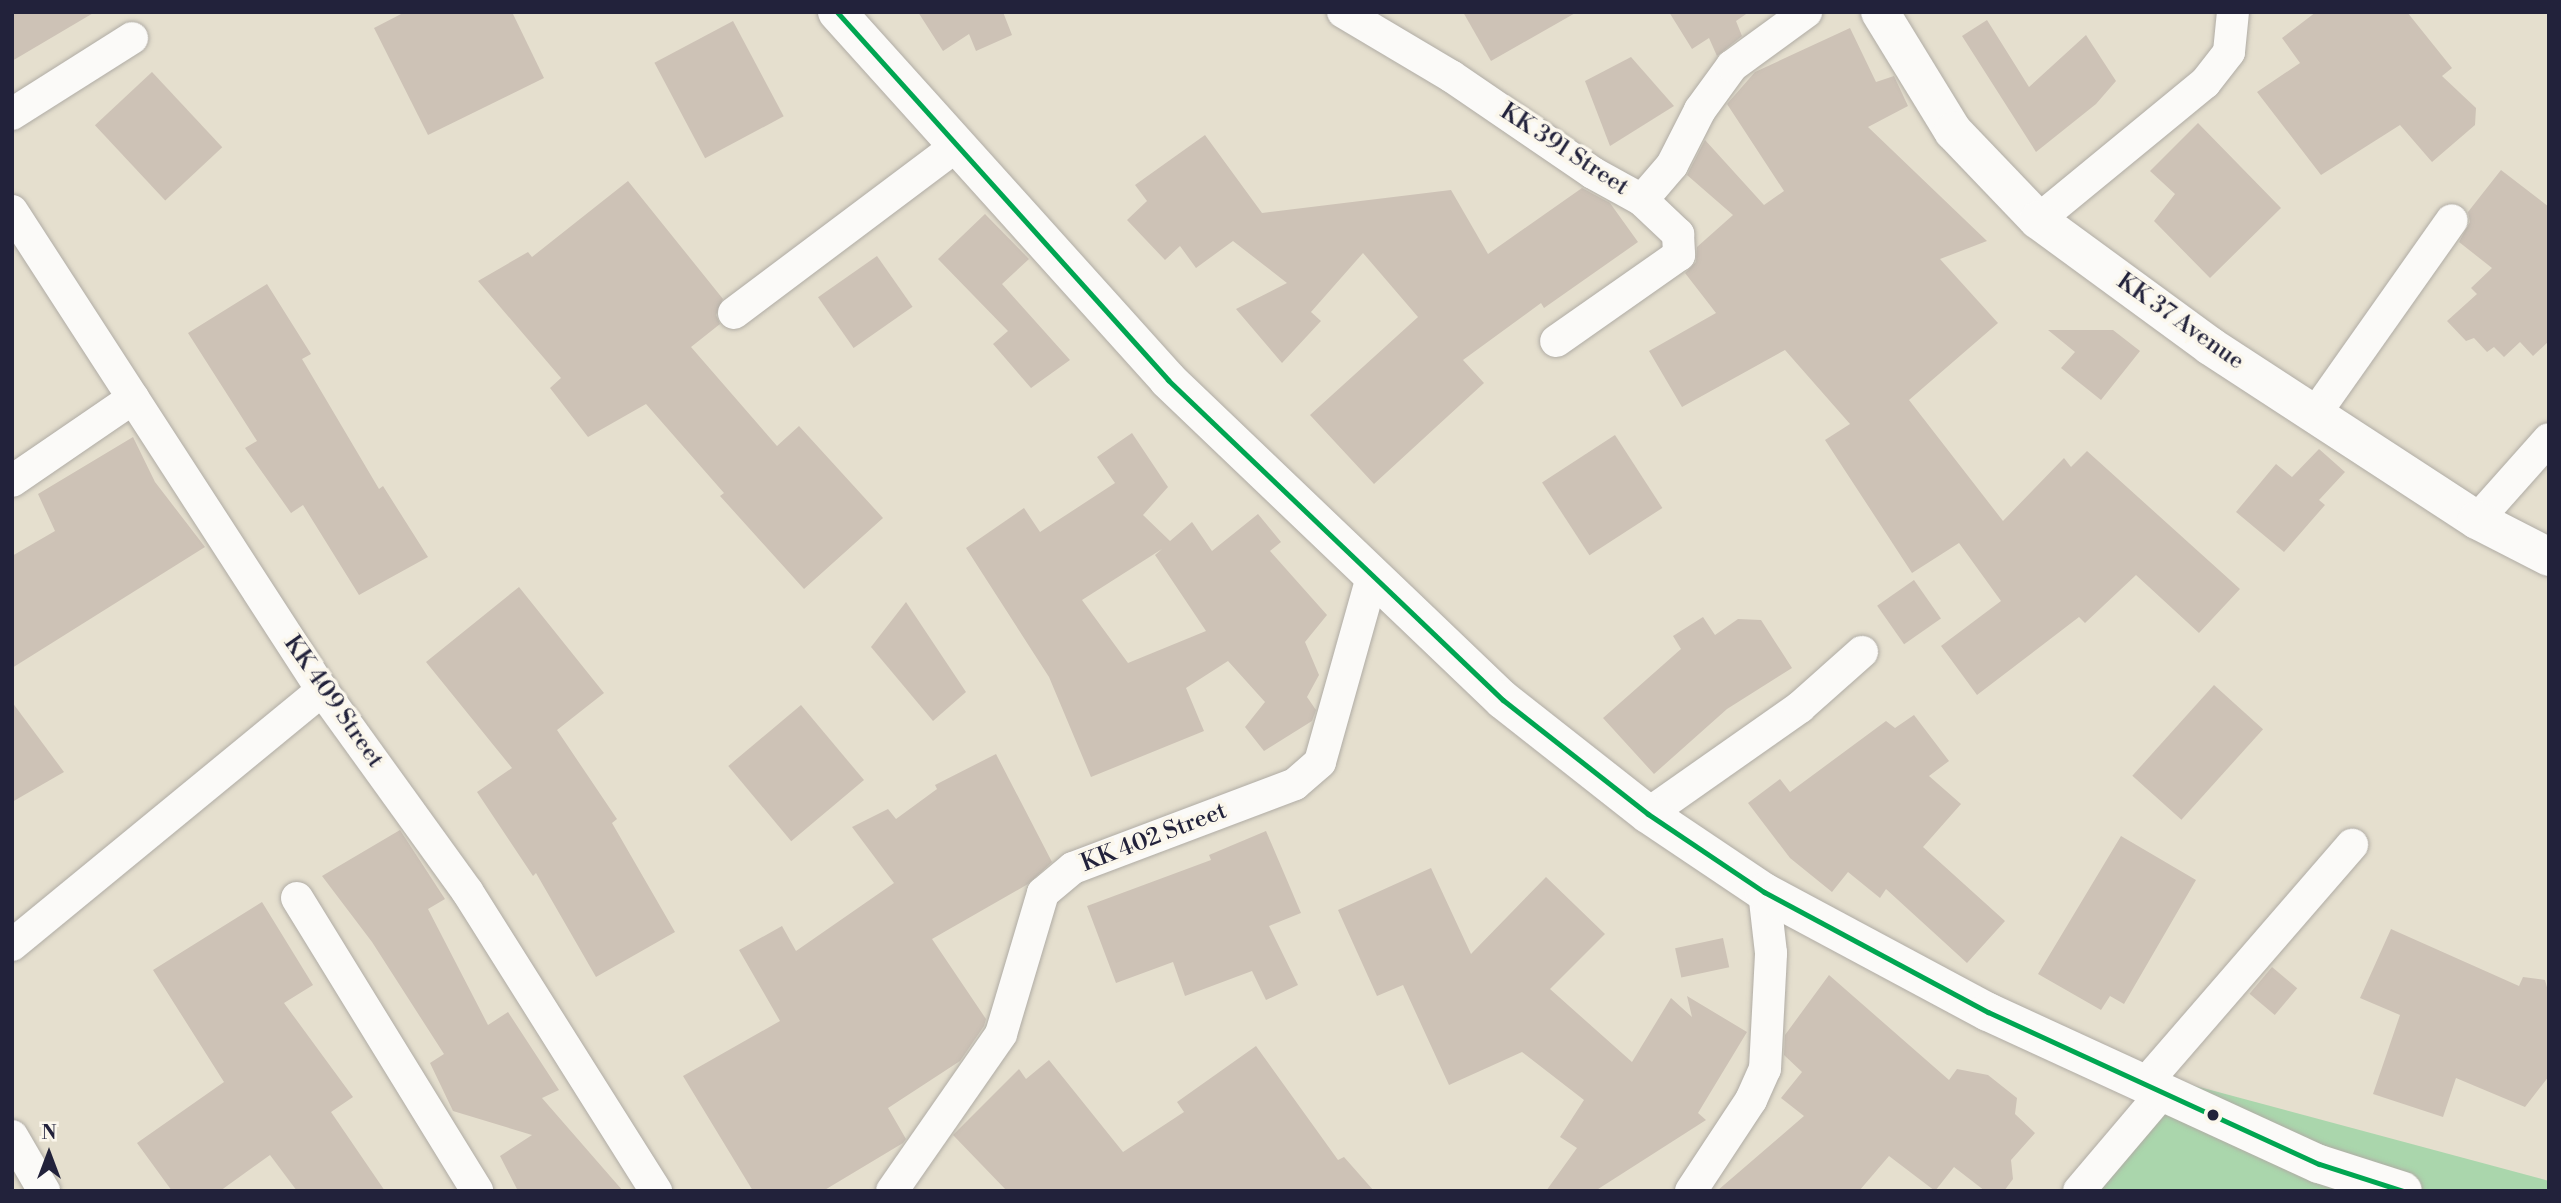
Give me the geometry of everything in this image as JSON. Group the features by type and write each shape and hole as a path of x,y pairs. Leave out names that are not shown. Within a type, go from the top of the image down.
{"main road":[{"path":"837,12 959,144 1168,380 1503,700 1648,814 1764,892 1988,1012 2319,1164 2403,1191"},
{"name":"KK 37 Avenue","path":"1880,12 1953,131 2038,220 2210,346 2477,520 2549,557"}],"street":[{"name":"KK 391 Street","path":"1343,12 1451,76 1642,200 1672,165 1700,110 1732,66 1806,12"},
{"path":"2038,220 2205,83 2229,52 2233,12"},
{"path":"12,114 132,38"},
{"path":"734,313 959,144"},
{"path":"1556,341 1679,256 1678,234 1642,200"},
{"name":"KK 409 Street","path":"12,211 322,691 467,891 656,1191"},
{"path":"2315,414 2452,220"},
{"path":"12,481 134,398"},
{"path":"2477,520 2549,439"},
{"name":"KK 402 Street","path":"892,1191 1001,1034 1043,893 1073,868 1295,784 1320,762 1373,574"},
{"path":"1648,814 1790,714 1862,652"},
{"path":"12,945 322,691"},
{"path":"2079,1191 2153,1089 2352,845"},
{"path":"1691,1191 1751,1100 1765,1069 1771,953 1764,892"},
{"path":"297,898 478,1191"},
{"path":"12,1136 44,1191"}],"green space":[{"path":"2177,1081 2549,1181 2549,1191 2062,1191"}],"building":[{"path":"12,12 95,12 12,61"},
{"path":"405,12 512,12 544,78 428,135 374,28"},
{"path":"918,12 1003,12 1012,35 976,51 969,34 943,51"},
{"path":"1463,12 1577,12 1491,61"},
{"path":"1669,12 1749,12 1736,21 1742,36 1717,56 1709,38 1692,49"},
{"path":"2316,12 2407,12 2452,68 2442,76 2476,108 2475,125 2432,162 2400,125 2321,175 2257,92 2300,63 2282,38"},
{"path":"1987,20 2029,87 2086,35 2116,81 2096,104 2036,152 1962,36"},
{"path":"733,21 784,116 705,158 654,63"},
{"path":"1850,28 1876,82 1894,76 1908,106 1868,127 1987,241 1940,259 1998,323 1909,400 2003,521 2064,458 2071,467 2087,451 2240,589 2199,633 2136,575 2085,623 2079,617 1977,695 1941,646 2001,601 1959,543 1912,573 1825,440 1850,424 1785,350 1682,407 1649,351 1716,313 1685,273 1696,262 1697,247 1733,215 1687,175 1705,140 1764,205 1784,191 1727,104 1755,72"},
{"path":"1631,57 1674,106 1610,146 1585,81"},
{"path":"152,72 222,147 165,201 95,125"},
{"path":"2198,123 2281,208 2210,278 2154,221 2175,194 2150,171"},
{"path":"1205,135 1262,213 1451,190 1488,254 1582,188 1610,203 1638,242 1544,308 1541,303 1463,360 1484,383 1374,484 1310,415 1418,317 1363,253 1311,312 1321,321 1282,363 1236,309 1287,283 1233,241 1196,268 1180,246 1165,260 1127,220 1147,201 1135,185"},
{"path":"2501,170 2549,207 2549,341 2533,356 2520,342 2504,357 2494,347 2487,352 2474,338 2466,341 2447,321 2477,294 2471,288 2492,268 2459,242 2470,222 2468,212"},
{"path":"628,181 723,299 716,315 720,324 691,347 777,446 799,426 883,518 804,589 720,496 724,493 646,404 588,437 550,388 561,378 478,281 528,252 532,257"},
{"path":"985,214 1029,259 1002,284 1070,360 1031,388 993,344 1008,331 938,259"},
{"path":"877,256 913,307 854,348 818,297"},
{"path":"267,284 311,354 302,359 379,489 383,486 428,557 359,595 303,505 291,513 245,448 257,441 188,333"},
{"path":"2048,330 2113,330 2140,351 2101,400 2061,368 2075,352"},
{"path":"1132,433 1168,487 1143,515 1170,541 1192,522 1212,551 1258,514 1281,542 1270,551 1327,615 1305,642 1319,675 1307,697 1316,710 1312,721 1264,751 1245,727 1265,702 1228,661 1186,688 1204,731 1091,777 1049,677 966,548 1024,508 1040,532 1115,483 1097,457","holes":["1162,549 1155,555 1206,631 1128,663 1082,600"]},
{"path":"1615,435 1662,508 1589,555 1542,482"},
{"path":"133,437 155,482 205,547 12,668 12,556 55,531 38,494"},
{"path":"2319,449 2345,472 2319,500 2325,505 2284,552 2236,512 2276,464 2292,477"},
{"path":"1914,580 1941,619 1904,644 1877,606"},
{"path":"519,587 604,693 557,730 617,819 612,823 675,932 596,977 536,873 533,876 477,792 512,768 426,662"},
{"path":"906,602 966,692 933,721 871,647"},
{"path":"1703,617 1715,635 1738,619 1761,620 1792,668 1727,709 1654,774 1603,718 1681,649 1673,636"},
{"path":"2214,685 2263,729 2181,820 2132,776"},
{"path":"12,702 64,772 12,802"},
{"path":"801,705 864,780 791,841 728,766"},
{"path":"1914,715 1949,761 1929,776 1961,804 1923,847 2005,921 1967,963 1886,889 1880,898 1848,872 1832,892 1790,858 1748,803 1780,779 1790,792 1886,721 1895,728"},
{"path":"996,754 1052,862 1028,884 932,939 986,1019 984,1026 960,1061 888,1108 906,1139 903,1143 823,1191 753,1191 683,1076 780,1021 739,950 782,926 796,951 894,883 852,827 888,809 896,819 937,789 935,785"},
{"path":"400,830 445,899 428,909 488,1025 508,1012 559,1090 542,1098 623,1191 518,1191 500,1156 532,1135 453,1111 430,1063 444,1054 372,942 322,876"},
{"path":"1266,831 1301,913 1269,926 1298,985 1266,1000 1252,971 1185,996 1173,962 1116,983 1087,906 1211,860 1209,855"},
{"path":"2121,836 2196,880 2124,1004 2110,996 2101,1010 2038,974"},
{"path":"1431,868 1471,954 1546,877 1605,934 1550,989 1632,1062 1671,998 1692,1017 1687,996 1747,1032 1698,1113 1706,1120 1595,1191 1546,1191 1577,1148 1560,1137 1584,1100 1522,1052 1449,1085 1403,985 1377,996 1338,910"},
{"path":"262,902 313,985 284,1003 353,1097 331,1112 385,1191 297,1191 270,1155 220,1191 172,1191 137,1143 224,1082 153,970"},
{"path":"2391,929 2519,986 2523,977 2545,980 2549,995 2549,1076 2525,1107 2456,1078 2443,1117 2373,1094 2400,1015 2360,998"},
{"path":"1723,938 1729,967 1681,978 1675,948"},
{"path":"2272,967 2297,988 2275,1015 2250,994"},
{"path":"1829,975 1949,1080 1957,1069 1988,1075 2017,1098 2015,1114 2035,1133 2011,1160 2013,1179 2004,1191 1985,1191 1954,1167 1935,1191 1889,1156 1859,1191 1717,1191 1804,1116 1781,1098 1802,1072 1784,1055 1785,1035"},
{"path":"1256,1046 1338,1160 1344,1157 1374,1191 1007,1191 953,1135 1019,1069 1026,1079 1049,1060 1123,1152 1184,1112 1177,1102"}],"transit line":[{"path":"837,12 1168,380 1503,700 1648,814 1764,892 1988,1012 2319,1164 2403,1191"}]}
